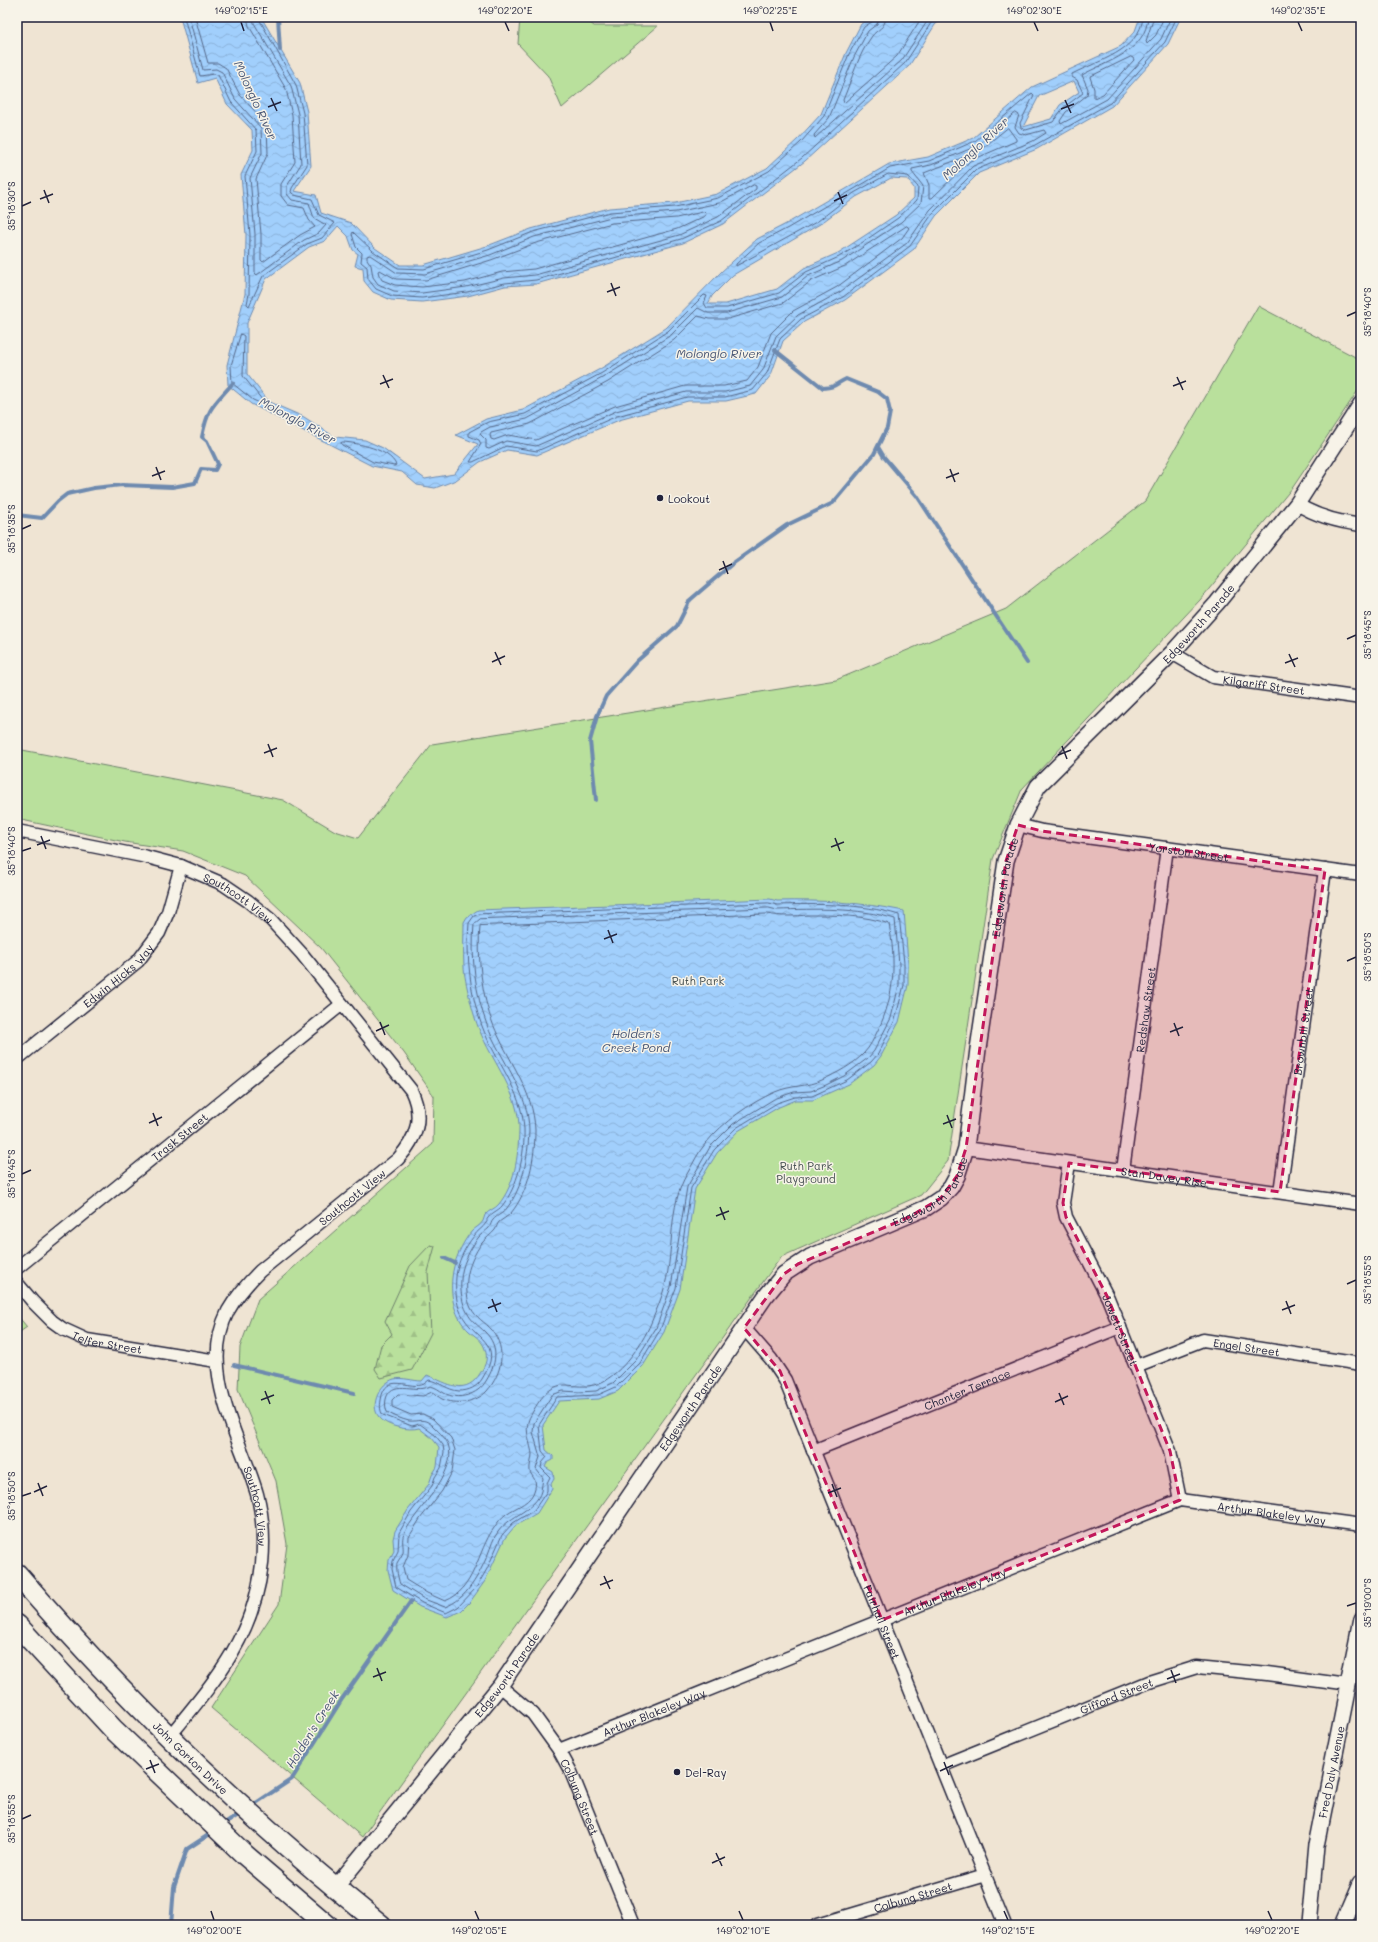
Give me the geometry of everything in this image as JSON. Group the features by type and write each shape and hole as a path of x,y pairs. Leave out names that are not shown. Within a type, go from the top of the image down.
{"main road":[{"name":"John Gorton Drive","path":"17,1574 111,1678 169,1737 274,1835 335,1888 381,1925"},
{"path":"17,1625 113,1729 245,1855 318,1922"}],"street":[{"name":"Edgeworth Parade","path":"335,1888 500,1686 765,1297 784,1274 798,1264 817,1254 909,1217 941,1198 957,1176 966,1148 978,1049 1005,868 1018,825 1038,786 1172,653 1217,603 1297,504 1361,404"},
{"path":"1297,504 1310,512 1346,523 1361,525"},
{"name":"Kilgariff Street","path":"1172,653 1214,677 1361,698"},
{"name":"Yorston Street","path":"1018,825 1042,831 1361,875"},
{"name":"Southcott View","path":"17,831 147,857 181,866 223,884 248,901 271,920 302,954 411,1090 415,1098 418,1114 416,1131 409,1147 398,1159 260,1271 242,1289 228,1311 224,1323 217,1361 221,1392 257,1496 262,1528 262,1563 254,1603 237,1647 218,1676 169,1737"},
{"name":"Redshaw Street","path":"1123,1170 1167,848"},
{"name":"Edwin Hicks Way","path":"17,1059 138,961 159,933 168,912 181,866"},
{"name":"Brownbill Street","path":"1280,1192 1325,870"},
{"name":"Trask Street","path":"17,1268 342,1004"},
{"name":"Stan Davey Rise","path":"966,1148 1361,1204"},
{"name":"Jowett Street","path":"1069,1163 1063,1203 1066,1218 1108,1298 1136,1366 1170,1451 1180,1500"},
{"name":"Telfer Street","path":"17,1283 52,1321 63,1329 87,1340 217,1361"},
{"name":"Chanter Terrace","path":"813,1451 1120,1327"},
{"name":"Fairhall Street","path":"744,1328 780,1371 1005,1925"},
{"name":"Engel Street","path":"1136,1366 1203,1340 1361,1364"},
{"name":"Arthur Blakeley Way","path":"559,1750 1180,1500 1361,1525"},
{"name":"Fred Daly Avenue","path":"1309,1925 1312,1874 1316,1846 1361,1620"},
{"name":"Gifford Street","path":"941,1766 1149,1682 1197,1667 1260,1673 1348,1685"},
{"name":"Colbung Street","path":"500,1686 533,1714 559,1750 571,1772 633,1925"},
{"name":"Colbung Street","path":"817,1925 985,1875"},
{"path":"1343,1925 1361,1882"}],"highlighted area":[{"path":"1018,825 1042,831 1325,870 1280,1192 1069,1163 1063,1203 1066,1217 1108,1298 1170,1451 1180,1500 882,1620 780,1371 744,1328 784,1274 798,1264 909,1217 941,1198 957,1176 966,1148 1006,861"}],"green space":[{"path":"520,17 583,17 594,26 658,26 562,108 548,76 518,44"},
{"name":"Ruth Park","path":"1258,306 1361,360 1361,386 1293,487 1200,600 1022,789 993,859 948,1161 921,1195 781,1257 362,1837 211,1708 279,1604 287,1544 276,1481 238,1389 240,1347 258,1299 433,1144 434,1096 404,1053 321,948 245,876 183,851 125,842 17,819 17,749 283,800 335,831 358,838 432,744 836,680 1006,609 1145,501"},
{"path":"430,1245 435,1246 428,1272 431,1333 412,1370 381,1378 375,1369 381,1345 392,1334 385,1321 410,1266"},
{"path":"17,1315 27,1327 17,1334"}],"water":[{"name":"Molonglo River","path":"180,17 261,17 300,83 307,112 311,166 294,191 316,195 321,213 351,223 375,248 400,265 423,265 487,246 531,229 609,208 675,203 717,194 767,168 798,139 821,114 846,53 861,24 873,17 944,17 935,25 909,66 805,161 723,224 683,243 536,284 505,286 468,296 422,302 391,300 373,292 364,281 363,268 355,266 358,254 353,250 348,236 338,226 325,241 309,247 266,279 247,323 247,374 269,402 304,417 335,437 365,440 383,448 425,479 454,474 478,444 456,435 486,419 523,410 600,369 666,328 721,272 757,239 786,224 889,164 928,157 973,138 1032,87 1121,46 1135,31 1140,17 1181,17 1168,44 1112,106 1037,149 979,173 936,216 914,249 845,300 804,322 783,341 771,375 756,394 726,401 688,401 619,420 537,455 507,450 480,462 456,480 435,488 417,485 402,472 372,466 251,404 228,385 227,365 245,294 246,235 241,175 253,150 252,130 227,104 215,78 198,83","holes":["1074,81 1079,92 1060,105 1051,119 1023,127 1039,96","891,178 907,179 914,188 914,198 896,215 838,253 804,268 777,289 726,304 708,304 712,296 733,275 820,224 856,197"]},
{"name":"Holden's Creek Pond","path":"770,899 777,901 825,901 904,911 908,985 899,1022 881,1056 874,1065 849,1084 813,1100 796,1100 779,1107 738,1131 717,1153 695,1189 680,1289 664,1332 643,1366 618,1391 599,1399 559,1401 543,1425 546,1450 553,1456 553,1460 547,1463 545,1467 553,1472 554,1479 551,1484 552,1489 537,1513 515,1526 505,1538 485,1581 470,1602 461,1611 447,1617 420,1607 393,1590 388,1570 389,1560 394,1551 393,1539 395,1531 408,1510 429,1484 437,1467 439,1447 432,1438 419,1428 410,1429 393,1426 387,1423 379,1417 376,1412 376,1401 380,1390 384,1385 394,1379 401,1378 422,1381 427,1375 450,1385 463,1386 475,1380 483,1369 486,1358 484,1346 464,1326 454,1307 452,1292 453,1272 459,1253 468,1236 482,1222 485,1215 499,1204 509,1188 515,1170 519,1141 518,1118 511,1092 479,1029 470,998 464,967 464,922 467,917 478,910"}],"waterway":[{"path":"278,17 280,50"},
{"name":"Holden's Creek","path":"596,800 590,741 597,716 606,696 637,661 677,626 690,600 732,564 787,525 833,503 874,454 887,428 890,412 887,399 878,392 846,379 834,386 823,388 775,350"},
{"path":"17,515 42,518 67,494 94,488 122,485 172,487 195,483 201,469 215,470 218,464 207,441 202,437 209,412 233,383"},
{"path":"878,447 884,457 917,496 1027,663"},
{"path":"444,1258 455,1263"},
{"path":"234,1365 354,1393"},
{"name":"Holden's Creek","path":"250,1807 292,1779 342,1699 411,1601"},
{"name":"Holden's Creek","path":"222,1826 241,1813"},
{"name":"Holden's Creek","path":"171,1925 174,1887 187,1849 213,1832"}],"place":[{"name":"Lookout","path":"660,498"},
{"name":"Del-Ray","path":"677,1772"}],"park label":[{"name":"Ruth Park Playground","path":"806,1171"}]}
